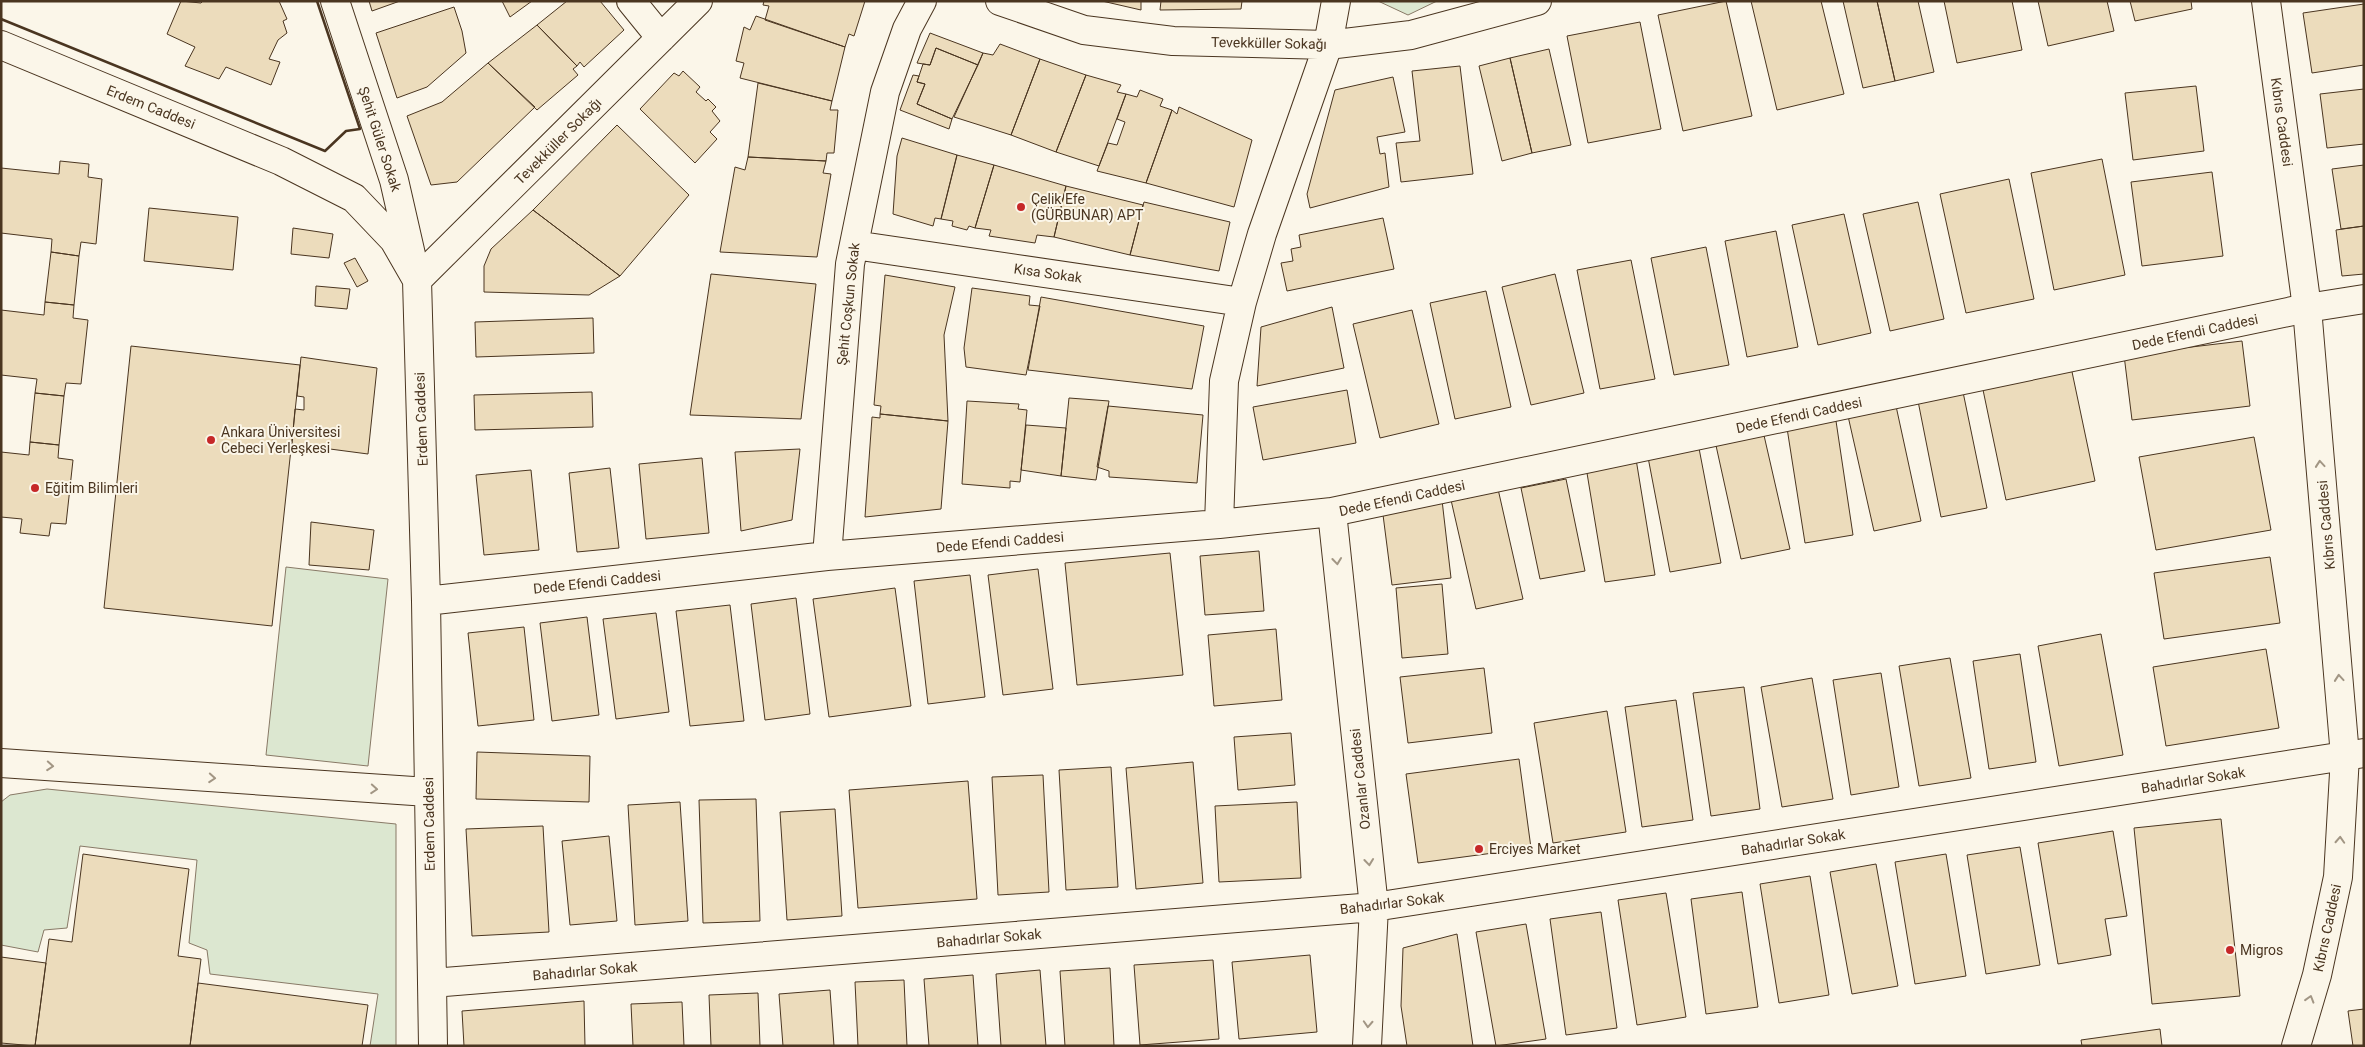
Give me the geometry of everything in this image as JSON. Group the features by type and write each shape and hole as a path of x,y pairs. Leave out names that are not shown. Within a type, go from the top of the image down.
{"street":[{"name":"Şehit Güler Sokak","path":"335,1 394,180 416,280"},
{"path":"631,1 661,38"},
{"name":"Tevekküller Sokağı","path":"416,280 698,1"},
{"name":"Şehit Coşkun Sokak","path":"827,556 850,264 885,92 906,29 922,1"},
{"name":"Tevekküller Sokağı","path":"1000,1 1084,30 1173,41 1328,45 1410,35 1503,6 1537,1"},
{"path":"1219,524 1224,381 1242,302 1262,234 1328,45 1336,1"},
{"name":"Kıbrıs Caddesi","path":"2266,1 2307,308 2354,754 2338,878 2317,975 2296,1046"},
{"name":"Erdem Caddesi","path":"1,45 281,161 354,198 394,240 416,280 426,601 433,1046"},
{"name":"Kısa Sokak","path":"854,245 1242,302"},
{"name":"Dede Efendi Caddesi","path":"426,601 827,556 1219,524 1332,512 2307,308 2364,300"},
{"name":"Ozanlar Caddesi","path":"1332,512 1374,907 1367,1046"},
{"name":"Bahadırlar Sokak","path":"432,983 1374,907 2354,754"},
{"path":"1,763 428,792"}],"green space":[{"path":"1378,1 1437,1 1408,15"},
{"path":"286,567 388,579 368,766 266,755"},
{"path":"47,789 396,824 396,1046 370,1046 378,994 210,974 207,950 189,943 197,860 80,846 67,928 44,930 38,952 1,945 1,802 10,795"}],"building":[{"path":"181,1 201,3 203,1 279,1 287,19 283,21 287,33 278,40 269,59 280,62 271,85 226,67 219,79 185,66 195,47 167,34"},
{"path":"369,1 400,1 372,11"},
{"path":"502,1 532,1 510,17"},
{"path":"567,1 600,1 624,30 584,67 580,62 577,66 537,25"},
{"path":"764,1 865,1 854,36 849,34 845,47 765,20 769,6 763,5"},
{"path":"1102,1 1141,1 1141,10"},
{"path":"1161,1 1242,1 1241,9 1160,10"},
{"path":"1726,1 1752,116 1683,131 1658,15"},
{"path":"1751,1 1821,1 1844,94 1777,110"},
{"path":"1843,1 1877,1 1895,81 1863,88"},
{"path":"1877,1 1918,1 1934,72 1895,81"},
{"path":"1944,1 2012,1 2022,50 1957,63"},
{"path":"2038,1 2107,1 2114,31 2048,46"},
{"path":"2130,1 2191,1 2192,9 2135,21"},
{"path":"2364,4 2364,65 2312,73 2303,13"},
{"path":"454,7 462,31 466,53 427,87 397,98 376,33"},
{"path":"756,16 845,47 832,101 740,78 744,63 736,61 744,27 750,30"},
{"path":"1640,22 1661,129 1588,143 1567,36"},
{"path":"537,25 577,66 573,69 578,75 537,110 488,63"},
{"path":"930,33 983,53 978,65 936,48 930,65 917,63"},
{"path":"1000,44 1040,59 1011,135 954,117 983,53 993,55"},
{"path":"936,48 978,65 952,119 917,104 925,84 917,82 923,64 930,65"},
{"path":"1549,49 1571,145 1532,153 1510,58"},
{"path":"1510,58 1532,153 1502,161 1479,66"},
{"path":"1040,59 1086,75 1056,152 1011,135"},
{"path":"488,63 535,107 457,182 431,185 407,116 442,102"},
{"path":"1460,66 1473,174 1401,182 1396,143 1420,141 1412,71"},
{"path":"683,71 700,87 696,92 706,101 708,99 716,107 712,111 720,121 710,132 717,139 695,163 640,109 674,73 679,76"},
{"path":"913,75 919,76 917,82 925,84 917,104 952,119 949,129 900,110"},
{"path":"1086,75 1121,85 1117,92 1126,94 1099,166 1056,152"},
{"path":"1393,77 1405,132 1377,137 1380,154 1385,153 1389,187 1310,208 1307,194 1335,90"},
{"path":"758,83 832,101 830,110 838,110 834,153 827,153 826,161 748,157"},
{"path":"2196,86 2204,151 2133,160 2125,93"},
{"path":"2364,89 2364,144 2327,148 2320,94"},
{"path":"1140,90 1163,99 1160,106 1172,110 1146,183 1097,171 1108,143 1117,145 1125,122 1117,119 1126,94 1137,97"},
{"path":"1179,107 1252,140 1234,207 1146,183 1172,110 1177,114"},
{"path":"617,125 689,195 620,276 533,210"},
{"path":"902,138 957,155 941,219 935,218 933,226 893,214 897,156"},
{"path":"957,155 994,165 975,228 969,226 967,230 952,226 953,221 941,219"},
{"path":"748,157 826,161 823,173 831,174 817,257 720,252 735,167 745,170"},
{"path":"2102,159 2125,275 2054,290 2031,173"},
{"path":"60,161 89,164 88,177 102,179 96,244 81,242 79,256 51,252 52,239 1,233 1,168 59,174"},
{"name":"Çelik Efe (GÜRBUNAR) APT","path":"994,165 1066,186 1054,237 1037,235 1035,243 989,236 991,230 975,228"},
{"path":"2364,165 2364,226 2341,229 2332,169"},
{"path":"2212,172 2223,256 2142,266 2131,182"},
{"path":"2009,179 2034,299 1966,313 1940,194"},
{"path":"1066,186 1143,205 1130,255 1054,237"},
{"path":"1144,202 1230,222 1219,271 1130,255"},
{"path":"1918,202 1944,319 1890,331 1863,214"},
{"path":"149,208 238,217 233,270 144,261"},
{"path":"533,210 620,276 589,295 484,292 484,266 491,249"},
{"path":"1844,214 1871,333 1818,345 1792,225"},
{"path":"1383,218 1394,269 1287,291 1281,263 1293,261 1291,249 1301,247 1299,235"},
{"path":"2364,226 2364,274 2342,276 2336,230"},
{"path":"293,228 333,234 329,258 291,254"},
{"path":"1776,231 1798,347 1747,357 1725,241"},
{"path":"1706,247 1729,365 1674,375 1651,258"},
{"path":"51,252 79,256 74,305 45,302"},
{"path":"355,258 368,281 357,287 344,263"},
{"path":"1631,260 1655,379 1600,389 1577,270"},
{"path":"711,274 816,284 801,419 690,415"},
{"path":"1555,274 1584,393 1531,405 1502,287"},
{"path":"885,275 955,287 944,335 948,421 880,414 881,406 874,405"},
{"path":"316,286 350,289 347,309 315,306"},
{"path":"972,288 1030,296 1029,305 1040,306 1026,375 966,367 964,348"},
{"path":"1486,291 1511,407 1455,419 1430,303"},
{"path":"1041,297 1204,326 1192,389 1028,370"},
{"path":"45,302 74,305 73,318 88,320 81,384 66,383 64,396 35,393 37,379 1,375 1,310 44,315"},
{"path":"1332,307 1344,368 1257,386 1261,327"},
{"path":"1412,310 1439,424 1380,438 1353,324"},
{"path":"593,318 594,353 476,357 475,322"},
{"path":"2242,341 2250,406 2132,420 2124,355"},
{"path":"131,346 300,365 272,626 104,608"},
{"path":"301,357 377,368 368,454 292,444 295,409 304,410 304,397 297,396"},
{"path":"2071,367 2095,481 2006,500 1982,385"},
{"path":"1347,390 1356,443 1263,460 1253,407"},
{"path":"592,392 593,427 475,430 474,395"},
{"path":"1963,392 1987,508 1941,517 1918,401"},
{"path":"35,393 64,396 59,445 30,442"},
{"path":"1069,398 1109,401 1096,480 1061,476"},
{"path":"967,401 1019,404 1018,409 1027,410 1020,482 1010,481 1010,488 962,484"},
{"path":"1108,406 1203,415 1197,483 1109,477 1109,471 1097,467"},
{"path":"1896,406 1921,521 1874,531 1848,416"},
{"path":"880,414 948,421 941,509 865,517 872,417 880,418"},
{"path":"1836,421 1853,535 1805,543 1787,428"},
{"path":"1026,425 1066,428 1061,476 1021,470"},
{"path":"1763,431 1790,549 1741,559 1715,441"},
{"path":"2254,437 2271,530 2156,550 2139,457"},
{"name":"Eğitim Bilimleri","path":"30,442 59,445 58,458 73,460 66,524 51,523 49,536 20,533 22,519 1,517 1,452 29,455"},
{"path":"1698,443 1721,563 1670,572 1647,452"},
{"path":"800,449 792,520 741,531 735,452"},
{"path":"702,458 709,533 646,539 639,464"},
{"path":"1636,459 1655,575 1605,582 1586,467"},
{"path":"610,468 619,548 577,552 569,473"},
{"path":"531,470 539,550 484,555 476,475"},
{"path":"1566,479 1585,571 1540,579 1521,488"},
{"path":"1498,489 1523,599 1476,609 1451,500"},
{"path":"1442,500 1451,578 1392,585 1382,507"},
{"path":"311,522 374,530 369,570 309,565"},
{"path":"1259,551 1264,611 1205,615 1200,556"},
{"path":"1170,553 1183,675 1077,685 1065,563"},
{"path":"2270,557 2280,623 2164,639 2154,573"},
{"path":"1038,569 1053,689 1003,695 988,575"},
{"path":"970,575 985,697 928,704 914,581"},
{"path":"1442,584 1448,654 1402,658 1396,588"},
{"path":"895,588 911,706 829,717 813,599"},
{"path":"796,598 810,714 765,720 751,604"},
{"path":"730,605 744,721 690,726 676,611"},
{"path":"656,613 669,712 616,719 603,619"},
{"path":"587,617 599,715 552,721 540,623"},
{"path":"524,627 534,720 478,726 468,633"},
{"path":"1276,629 1282,700 1214,706 1208,635"},
{"path":"2101,634 2123,755 2059,766 2038,646"},
{"path":"2266,649 2279,728 2166,746 2153,667"},
{"path":"2020,654 2036,762 1989,769 1973,661"},
{"path":"1950,658 1971,778 1919,786 1899,666"},
{"path":"1484,668 1492,733 1408,743 1400,677"},
{"path":"1881,673 1899,787 1851,795 1833,680"},
{"path":"1812,678 1833,799 1782,807 1761,687"},
{"path":"1744,687 1760,809 1711,816 1693,693"},
{"path":"1676,700 1693,820 1642,827 1625,707"},
{"path":"1607,711 1626,832 1553,843 1534,723"},
{"path":"1291,733 1295,785 1238,790 1234,737"},
{"path":"477,752 590,756 589,802 476,799"},
{"path":"1519,759 1531,848 1418,863 1406,774"},
{"path":"1193,762 1203,883 1136,889 1126,768"},
{"path":"1111,767 1118,887 1066,890 1059,770"},
{"path":"1043,775 1049,892 998,895 992,777"},
{"path":"968,781 977,899 858,908 849,790"},
{"path":"756,799 760,921 703,923 699,800"},
{"path":"680,802 688,921 635,925 628,805"},
{"path":"1297,802 1301,878 1219,882 1215,806"},
{"path":"835,809 842,916 787,920 780,812"},
{"path":"2221,819 2240,996 2152,1004 2134,828"},
{"path":"543,826 549,932 472,936 466,829"},
{"path":"2113,831 2127,916 2105,919 2111,955 2058,964 2038,843"},
{"path":"609,836 617,921 570,925 562,841"},
{"path":"2020,847 2040,965 1986,974 1967,855"},
{"path":"83,854 189,869 178,956 201,959 190,1046 35,1046 49,939 72,942"},
{"path":"1946,854 1966,976 1915,984 1895,862"},
{"path":"1876,864 1898,986 1852,994 1830,872"},
{"path":"1810,876 1829,995 1779,1003 1760,884"},
{"path":"1742,892 1758,1007 1706,1014 1691,899"},
{"path":"1666,893 1686,1017 1637,1025 1618,900"},
{"path":"1601,912 1617,1028 1566,1035 1550,919"},
{"path":"1526,924 1546,1039 1496,1046 1476,932"},
{"path":"1457,934 1473,1046 1407,1046 1401,1006 1403,948"},
{"path":"1310,955 1317,1032 1239,1039 1232,962"},
{"path":"1,957 46,963 35,1046 1,1043"},
{"path":"1213,960 1219,1039 1140,1045 1134,965"},
{"path":"1110,968 1114,1046 1065,1046 1060,971"},
{"path":"1040,970 1046,1046 1001,1046 996,974"},
{"path":"973,975 978,1046 929,1046 924,979"},
{"path":"904,980 907,1046 858,1046 855,982"},
{"path":"198,983 368,1005 362,1046 190,1046"},
{"path":"830,990 834,1046 783,1046 779,994"},
{"path":"758,993 760,1046 711,1046 709,995"},
{"path":"584,1001 585,1046 464,1046 462,1011"},
{"path":"682,1002 684,1046 633,1046 631,1004"},
{"path":"2364,1009 2364,1046 2353,1046 2348,1011"},
{"path":"2160,1029 2162,1046 2082,1046 2081,1040"}],"wall":[{"path":"1,19 325,151 346,131 360,129 317,1"}],"place":[{"name":"Çelik Efe (GÜRBUNAR) APT","path":"1021,207"},
{"name":"Ankara Üniversitesi Cebeci Yerleşkesi","path":"211,440"},
{"name":"Eğitim Bilimleri","path":"35,488"},
{"name":"Erciyes Market","path":"1479,849"},
{"name":"Migros","path":"2230,950"}]}
